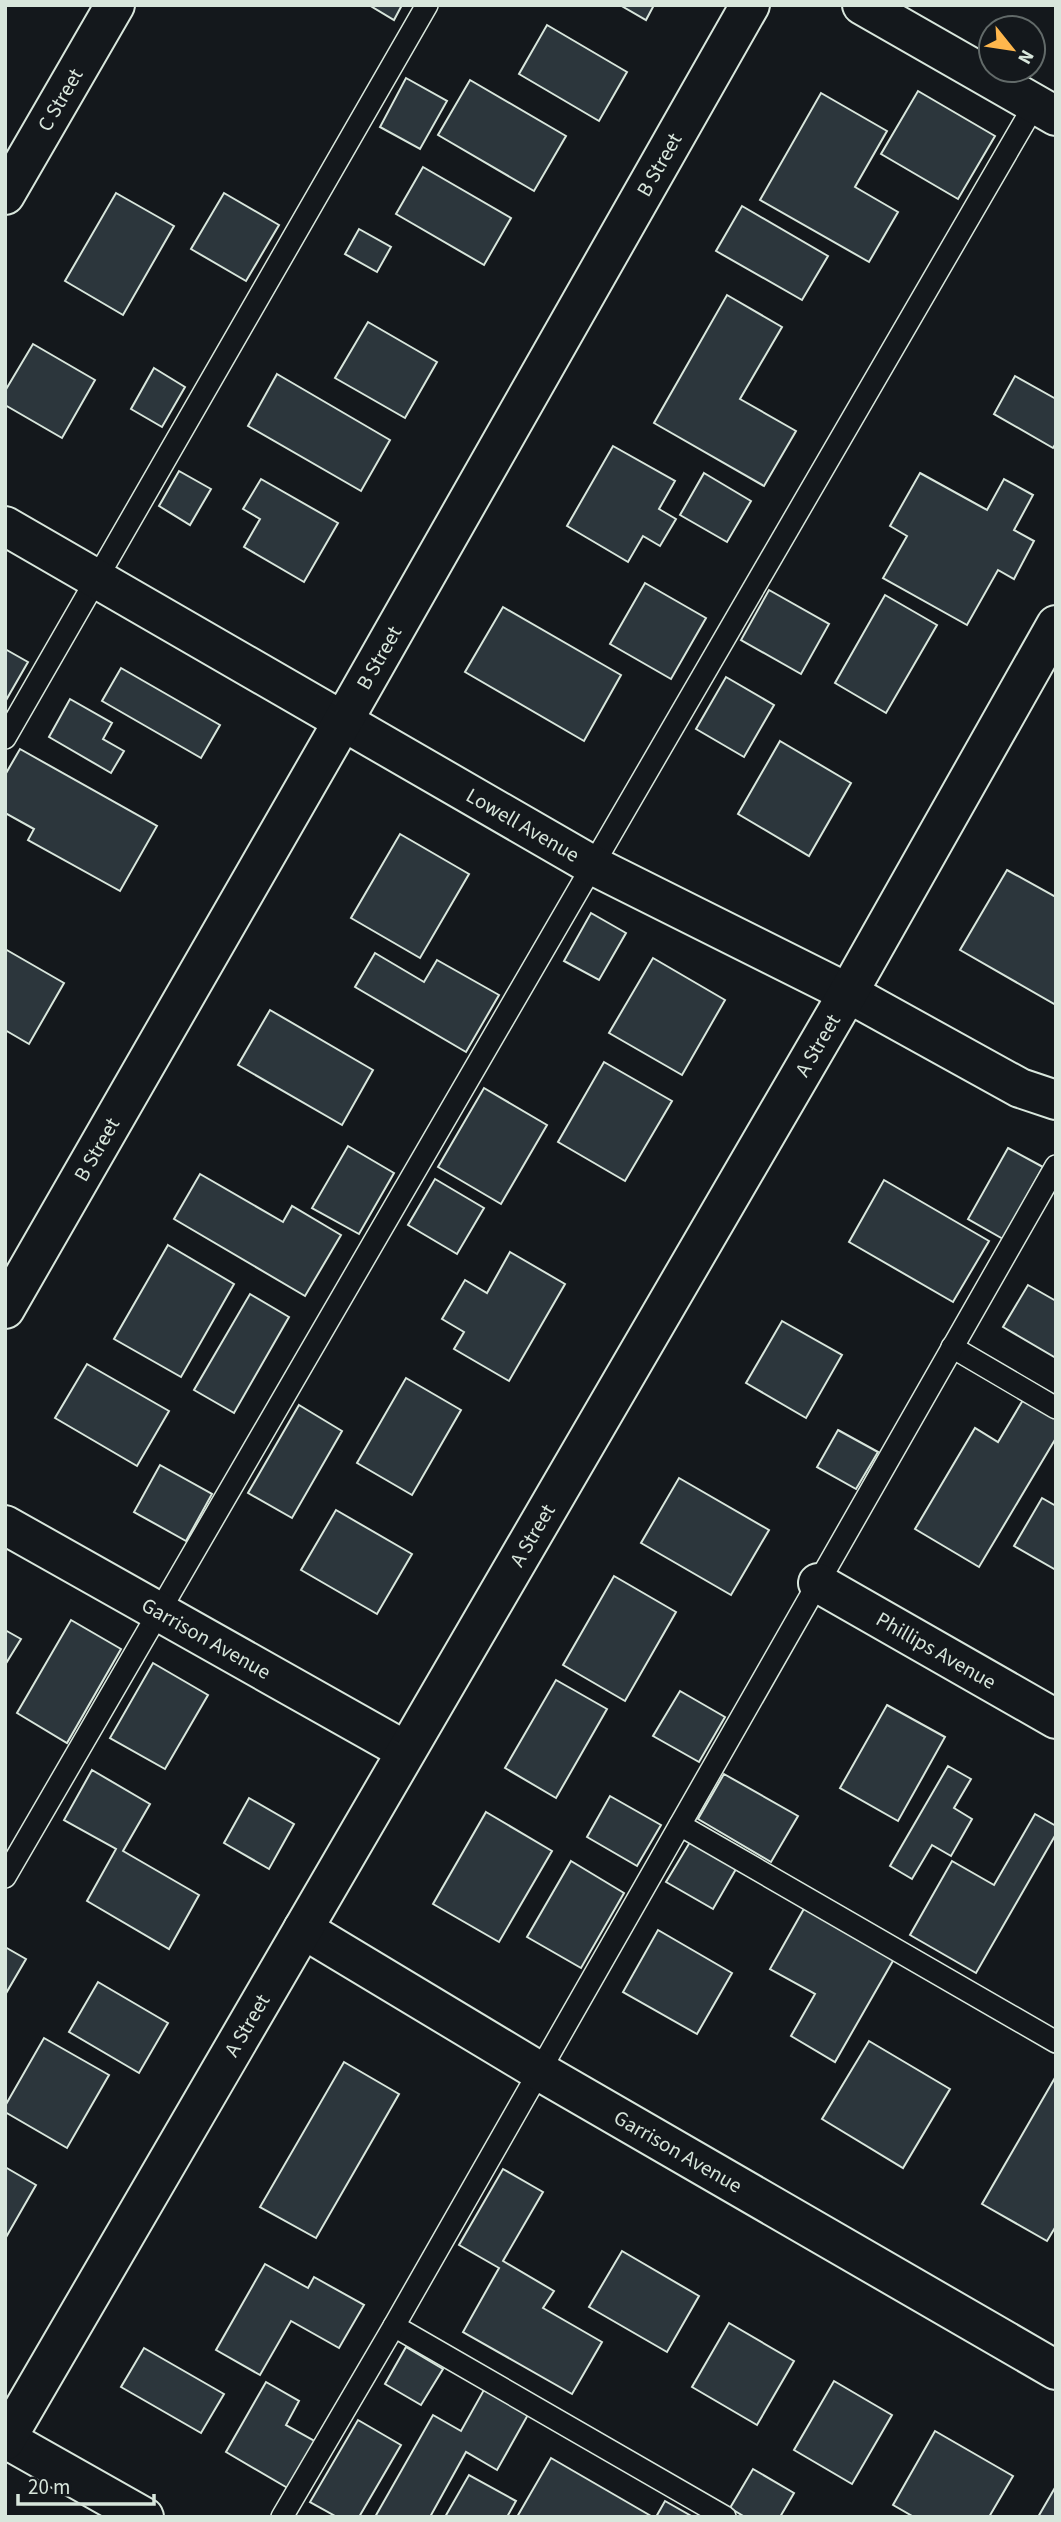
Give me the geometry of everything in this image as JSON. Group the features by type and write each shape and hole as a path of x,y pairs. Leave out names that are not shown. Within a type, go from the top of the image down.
{"street":[{"name":"C Street","path":"5,195 115,5"},
{"name":"B Street","path":"5,1309 750,5"},
{"path":"862,5 1045,110"},
{"name":"Lowell Avenue","path":"5,526 592,865 848,993 1020,1088 1056,1100"},
{"name":"A Street","path":"6,2440 848,993 1056,625"},
{"name":"Garrison Avenue","path":"5,1525 406,1751"},
{"name":"Phillips Avenue","path":"818,1583 1056,1719"},
{"name":"Garrison Avenue","path":"303,1929 539,2071 1056,2370"},
{"path":"6,2440 144,2517"}],"lane":[{"path":"5,738 427,5"},
{"path":"5,1877 592,865 1045,110"},
{"path":"282,2517 394,2326 1056,1166"},
{"path":"952,1348 1056,1408"},
{"path":"680,1825 1056,2042"},
{"path":"394,2326 725,2517"}],"building":[{"path":"369,5 402,5 394,20"},
{"path":"620,5 654,5 646,20"},
{"path":"547,25 627,72 599,121 519,74"},
{"path":"406,78 447,101 420,149 380,127"},
{"path":"470,80 566,136 534,191 438,135"},
{"path":"918,91 995,136 958,199 881,154"},
{"path":"821,93 887,131 855,187 898,212 869,262 760,200"},
{"path":"423,167 511,218 484,265 396,214"},
{"path":"116,193 174,226 123,315 65,281"},
{"path":"224,193 279,225 246,281 191,249"},
{"path":"742,206 828,256 802,300 716,251"},
{"path":"359,229 391,247 377,272 345,254"},
{"path":"727,295 782,327 740,399 796,431 764,486 654,423"},
{"path":"368,322 437,362 405,418 335,378"},
{"path":"33,344 95,380 62,438 5,405 5,391"},
{"path":"154,368 185,387 162,427 131,409"},
{"path":"277,374 390,440 361,491 248,426"},
{"path":"1015,376 1056,399 1056,443 1053,448 994,414"},
{"path":"613,446 675,481 659,509 676,519 660,546 643,536 628,562 567,526"},
{"path":"179,471 211,489 190,525 159,506"},
{"path":"704,473 751,501 727,542 680,515"},
{"path":"920,473 987,510 1004,479 1033,495 1014,530 1034,541 1014,579 998,570 967,625 883,578 907,536 890,526"},
{"path":"261,479 338,523 304,582 244,547 260,519 243,509"},
{"path":"645,583 706,618 671,679 610,644"},
{"path":"769,590 829,624 801,674 741,640"},
{"path":"885,595 937,625 886,713 835,683"},
{"path":"503,607 621,675 584,741 465,672"},
{"path":"5,649 28,662 5,702"},
{"path":"121,668 220,725 201,758 102,701"},
{"path":"726,677 774,705 744,757 696,729"},
{"path":"70,699 112,723 103,739 124,751 111,773 49,737"},
{"path":"780,741 851,783 809,856 738,814"},
{"path":"20,749 157,826 120,891 28,840 34,829 5,813 5,775"},
{"path":"400,834 469,874 420,958 351,918"},
{"path":"1007,870 1056,897 1056,1005 960,950"},
{"path":"591,913 626,933 599,980 564,961"},
{"path":"5,949 64,983 29,1044 5,1030"},
{"path":"375,953 424,982 437,960 499,995 466,1052 355,987"},
{"path":"653,958 725,1000 682,1075 609,1033"},
{"path":"270,1010 373,1070 342,1125 238,1065"},
{"path":"604,1062 672,1101 625,1181 558,1142"},
{"path":"484,1088 547,1125 501,1204 438,1167"},
{"path":"348,1146 394,1173 359,1234 312,1208"},
{"path":"1008,1148 1043,1167 1003,1239 968,1219"},
{"path":"200,1174 283,1222 292,1206 341,1235 305,1296 174,1219"},
{"path":"435,1179 484,1208 457,1254 408,1225"},
{"path":"884,1180 989,1241 953,1302 849,1242"},
{"path":"168,1245 234,1284 181,1377 114,1339"},
{"path":"510,1252 565,1284 509,1381 454,1349 464,1332 442,1319 465,1280 487,1293"},
{"path":"1028,1285 1056,1301 1056,1358 1003,1327"},
{"path":"250,1294 289,1317 234,1413 194,1390"},
{"path":"782,1321 842,1355 806,1418 746,1383"},
{"path":"87,1364 169,1411 137,1466 55,1418"},
{"path":"406,1378 461,1410 412,1495 357,1463"},
{"path":"1026,1395 1056,1413 1056,1438 979,1567 915,1529 975,1428 998,1442"},
{"path":"299,1405 342,1431 292,1518 248,1493"},
{"path":"838,1430 878,1452 856,1489 817,1467"},
{"path":"160,1465 212,1494 186,1541 134,1512"},
{"path":"679,1478 769,1530 731,1595 641,1543"},
{"path":"1042,1498 1056,1506 1056,1570 1014,1546"},
{"path":"336,1510 412,1554 377,1614 301,1570"},
{"path":"614,1576 676,1612 625,1701 563,1665"},
{"path":"71,1620 121,1649 67,1743 17,1713"},
{"path":"5,1630 21,1639 5,1665"},
{"path":"153,1663 208,1695 165,1769 110,1738"},
{"path":"556,1680 607,1709 556,1798 505,1768"},
{"path":"680,1691 725,1717 699,1762 653,1736"},
{"path":"887,1705 945,1737 898,1821 840,1788"},
{"path":"948,1766 971,1779 954,1808 972,1819 951,1856 932,1845 912,1879 890,1866"},
{"path":"92,1770 150,1804 123,1851 199,1895 169,1949 87,1901 116,1849 64,1820"},
{"path":"724,1774 798,1816 771,1862 698,1819"},
{"path":"610,1796 661,1825 637,1866 587,1837"},
{"path":"249,1798 294,1824 269,1869 224,1843"},
{"path":"486,1812 552,1851 499,1942 433,1904"},
{"path":"1035,1814 1056,1826 1056,1834 976,1973 910,1935 952,1861 994,1885"},
{"path":"690,1842 736,1869 713,1909 666,1882"},
{"path":"571,1861 624,1893 581,1968 527,1937"},
{"path":"805,1907 894,1959 835,2062 791,2036 815,1994 770,1969"},
{"path":"658,1930 732,1973 697,2034 623,1992"},
{"path":"5,1947 26,1959 5,1995"},
{"path":"98,1982 168,2023 139,2073 69,2032"},
{"path":"44,2038 109,2075 67,2148 5,2112 5,2106"},
{"path":"869,2041 950,2089 903,2168 822,2119"},
{"path":"344,2062 399,2094 316,2238 260,2207"},
{"path":"1056,2076 1056,2226 1047,2241 982,2204"},
{"path":"5,2167 36,2185 5,2239"},
{"path":"503,2169 543,2192 503,2261 554,2291 543,2308 602,2342 572,2394 463,2332 499,2268 459,2245"},
{"path":"622,2251 699,2296 667,2352 589,2307"},
{"path":"265,2264 308,2288 314,2277 364,2305 339,2348 291,2321 260,2375 216,2350"},
{"path":"729,2323 794,2361 757,2425 692,2387"},
{"path":"406,2347 443,2369 421,2405 385,2384"},
{"path":"144,2348 224,2394 201,2433 121,2387"},
{"path":"834,2381 892,2415 852,2484 794,2450"},
{"path":"266,2382 299,2401 286,2425 318,2443 291,2490 226,2452"},
{"path":"485,2388 529,2413 497,2470 466,2452 430,2517 375,2517 433,2415 461,2431"},
{"path":"358,2420 401,2445 359,2517 337,2517 310,2502"},
{"path":"935,2431 1013,2476 989,2517 914,2517 893,2505"},
{"path":"551,2458 651,2516 651,2517 517,2517"},
{"path":"753,2469 794,2493 780,2517 745,2517 730,2508"},
{"path":"469,2475 516,2501 507,2517 445,2517"},
{"path":"1056,2486 1056,2517 1038,2517"},
{"path":"665,2501 693,2517 656,2517"}]}
